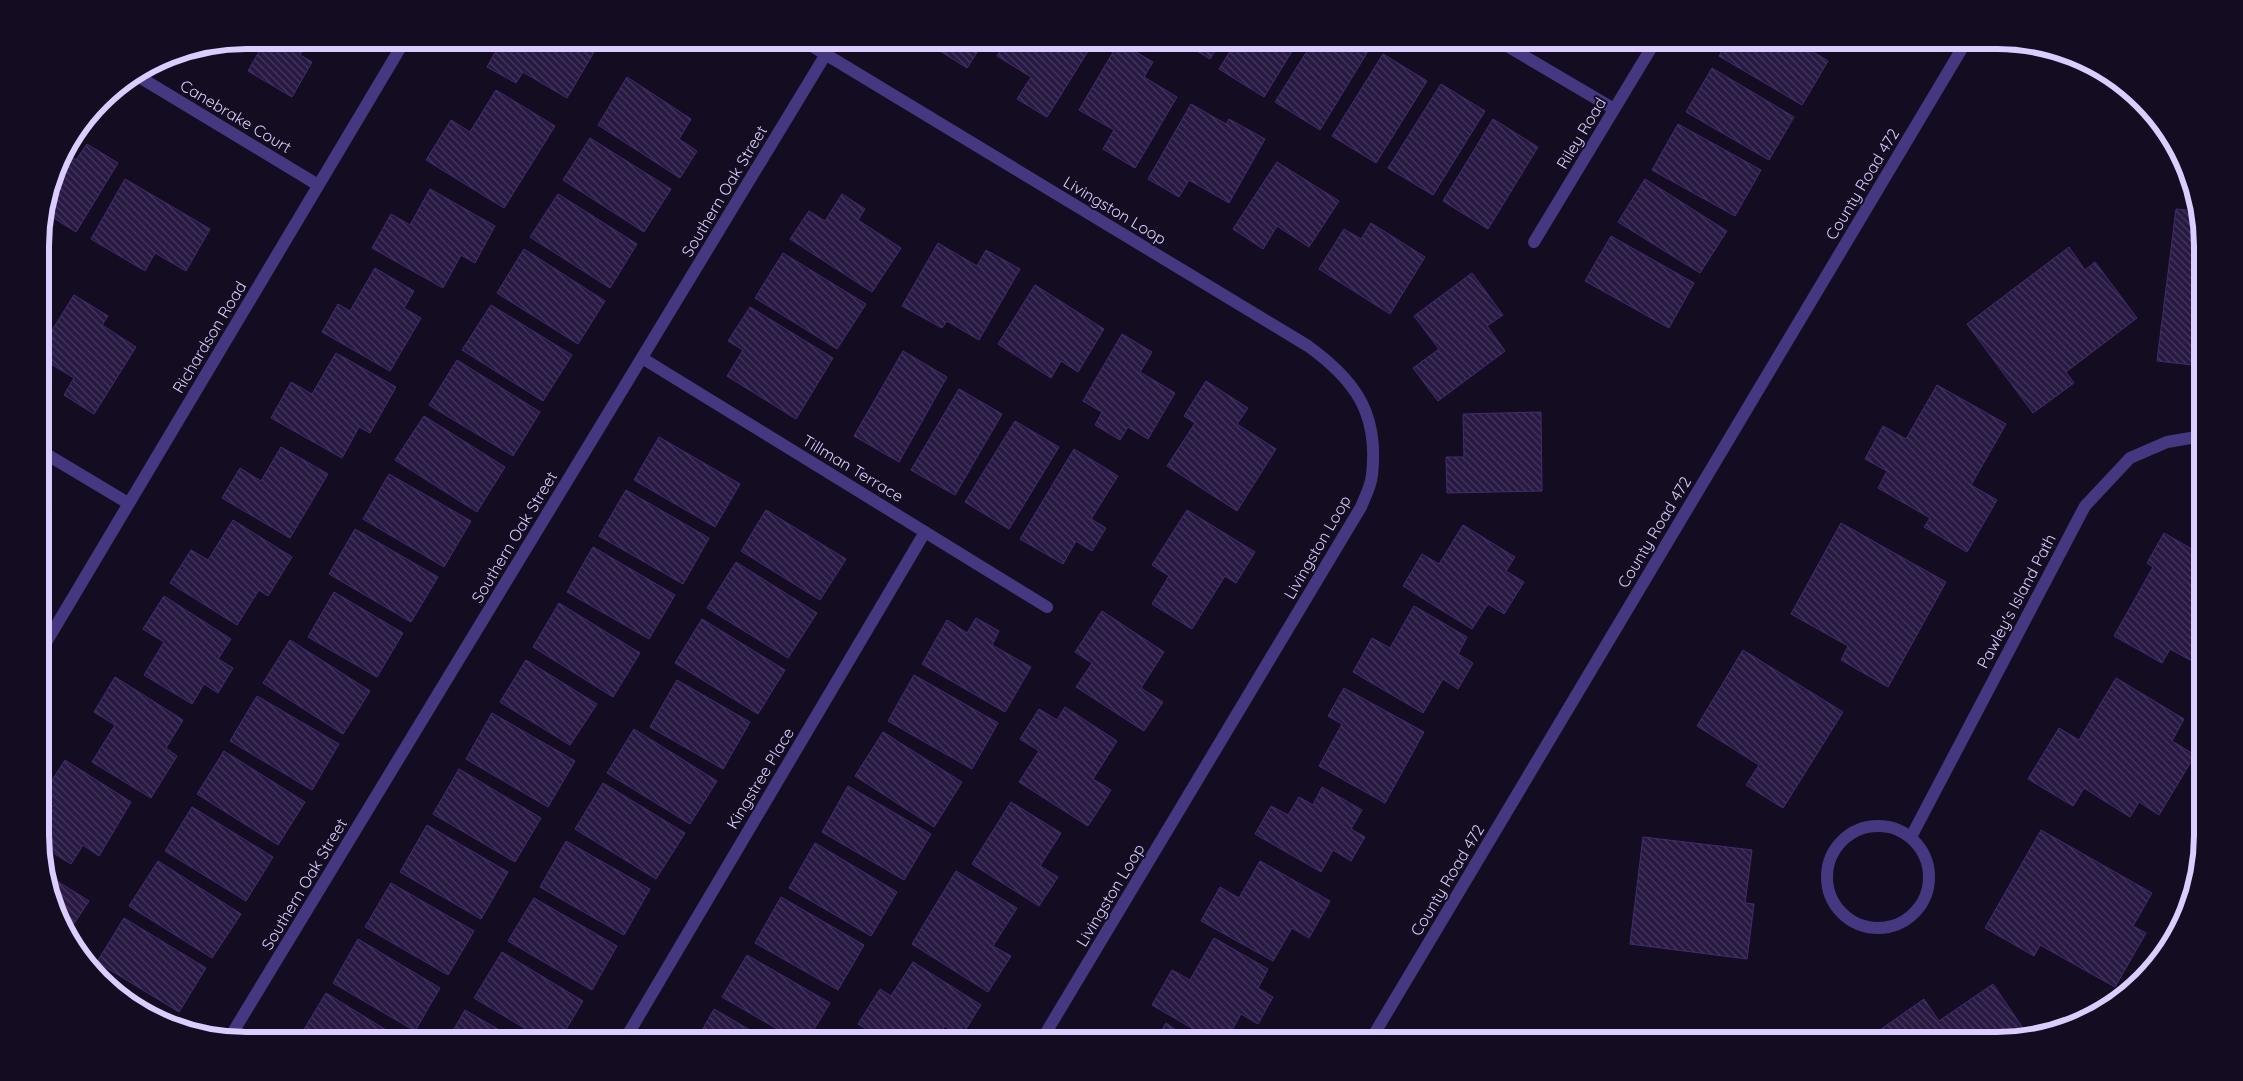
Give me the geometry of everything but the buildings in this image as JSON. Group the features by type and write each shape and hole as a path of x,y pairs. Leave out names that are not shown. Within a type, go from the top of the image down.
{"street":[{"name":"Richardson Road","path":"49,636 400,49"},
{"name":"Livingston Loop","path":"817,49 1308,346 1334,365 1356,390 1368,417 1373,442 1372,476 1361,508 1046,1032"},
{"path":"1512,49 1614,109"},
{"name":"Riley Road","path":"1534,242 1651,49"},
{"name":"County Road 472","path":"1375,1032 1962,49"},
{"name":"Southern Oak Street","path":"233,1032 826,54"},
{"name":"Canebrake Court","path":"142,78 318,185"},
{"name":"Tillman Terrace","path":"642,358 1046,606"},
{"name":"Pawley's Island Path","path":"1912,837 2085,506 2130,458 2167,442 2194,437"},
{"path":"49,456 128,503"},
{"name":"Kingstree Place","path":"629,1032 925,532"},
{"path":"1875,826 1898,829 1912,837 1921,848 1928,862 1930,878 1928,892 1910,918 1896,925 1881,928 1866,927 1852,921 1840,912 1832,898 1828,876 1832,854 1841,841 1853,832 1875,826"}]}
